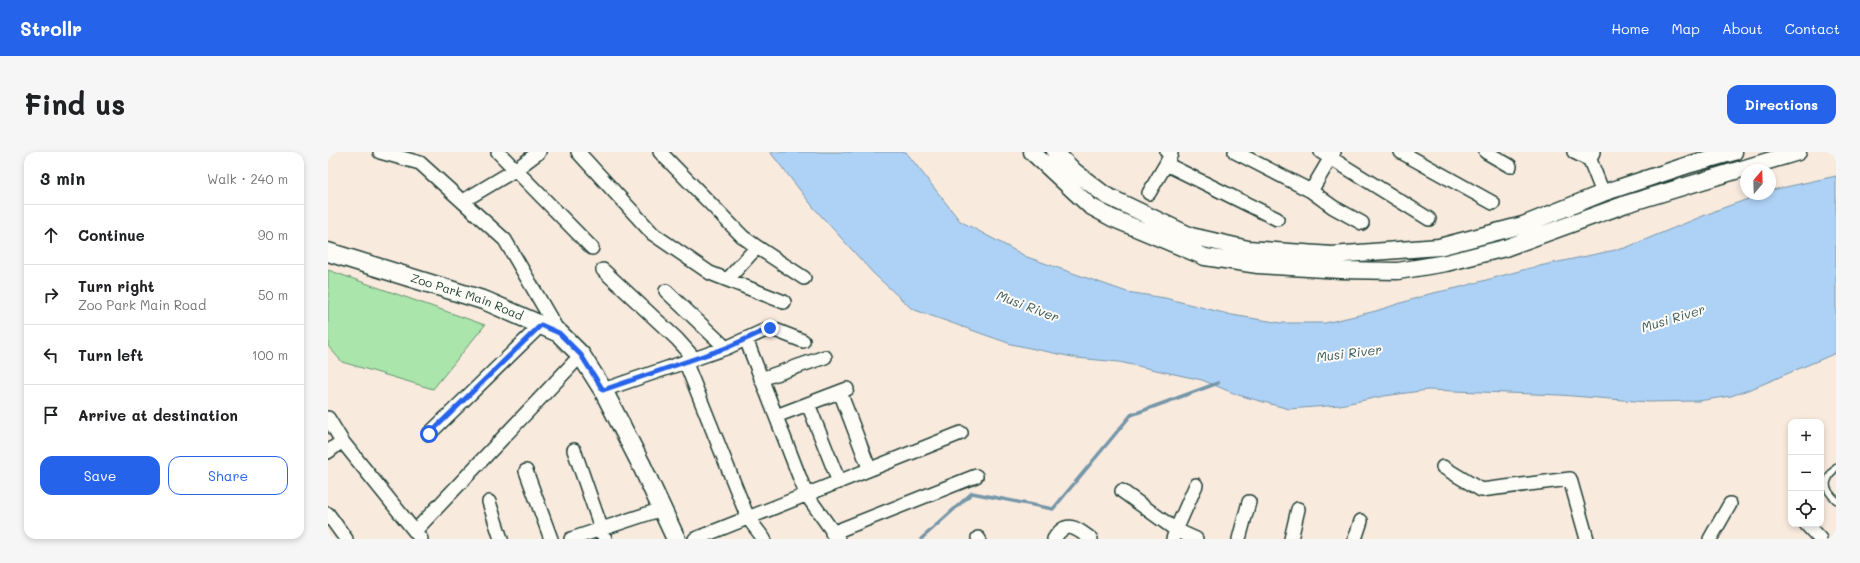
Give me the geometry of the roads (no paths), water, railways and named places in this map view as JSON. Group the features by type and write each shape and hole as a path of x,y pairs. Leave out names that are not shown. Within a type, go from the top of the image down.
{"main road":[{"name":"Zoo Park Main Road","path":"328,252 486,301 559,333 581,355 603,390 641,464 676,539"}],"street":[{"path":"380,152 420,163 505,240 559,333"},
{"path":"498,152 592,248"},
{"path":"463,201 515,170 539,152"},
{"path":"578,152 653,234 710,273 784,302"},
{"path":"660,152 743,237 804,278"},
{"path":"1032,152 1090,206 1112,218 1204,257 1258,265 1333,270 1398,271 1446,263 1505,248 1626,204 1798,152"},
{"path":"1055,152 1074,172 1105,195 1191,236 1256,250 1332,255 1439,247 1523,225 1603,193 1734,152"},
{"path":"1234,152 1311,191 1333,207 1362,223"},
{"path":"1401,152 1493,203"},
{"path":"1486,152 1510,166"},
{"path":"1574,152 1591,156 1603,193"},
{"path":"1311,191 1329,154 1429,219"},
{"path":"1149,192 1169,156 1277,220"},
{"path":"1660,174 1667,191"},
{"path":"728,279 757,247"},
{"path":"602,270 677,339 689,359 748,518 764,539"},
{"path":"666,291 726,348"},
{"path":"429,434 541,325"},
{"path":"603,390 689,359 726,348 770,328 803,340"},
{"path":"746,339 806,494 835,536 976,476"},
{"path":"328,418 342,441 418,535 581,355"},
{"path":"761,379 825,357"},
{"path":"776,416 844,391 869,468"},
{"path":"808,404 839,482"},
{"path":"695,539 839,482 869,468 961,433"},
{"path":"328,452 342,441"},
{"path":"574,450 603,534"},
{"path":"1443,467 1481,490 1570,480 1587,539"},
{"path":"526,471 551,539"},
{"path":"1175,535 1196,485"},
{"path":"1122,491 1175,535 1196,539"},
{"path":"489,502 501,539"},
{"path":"1239,539 1249,502"},
{"path":"1710,539 1730,504"},
{"path":"571,539 603,534 662,509"},
{"path":"1291,539 1298,509"},
{"path":"328,514 346,539"},
{"path":"1355,539 1361,521"},
{"path":"1054,539 1062,528 1069,526 1091,539"},
{"path":"1809,527 1820,539"}],"lane":[{"path":"1836,467 1828,477 1826,486 1828,492 1836,500"}],"water":[{"name":"Musi River","path":"770,152 906,152 960,221 1027,257 1127,292 1165,298 1232,315 1281,323 1325,323 1376,311 1429,294 1530,268 1625,248 1745,200 1776,200 1776,189 1836,176 1836,353 1731,396 1698,401 1648,402 1560,395 1428,390 1384,396 1340,405 1289,409 1238,395 1202,380 1119,362 1077,358 1011,344 912,309 873,273 814,208"}],"waterway":[{"path":"921,539 972,493 1053,509 1131,415 1218,383"}]}
